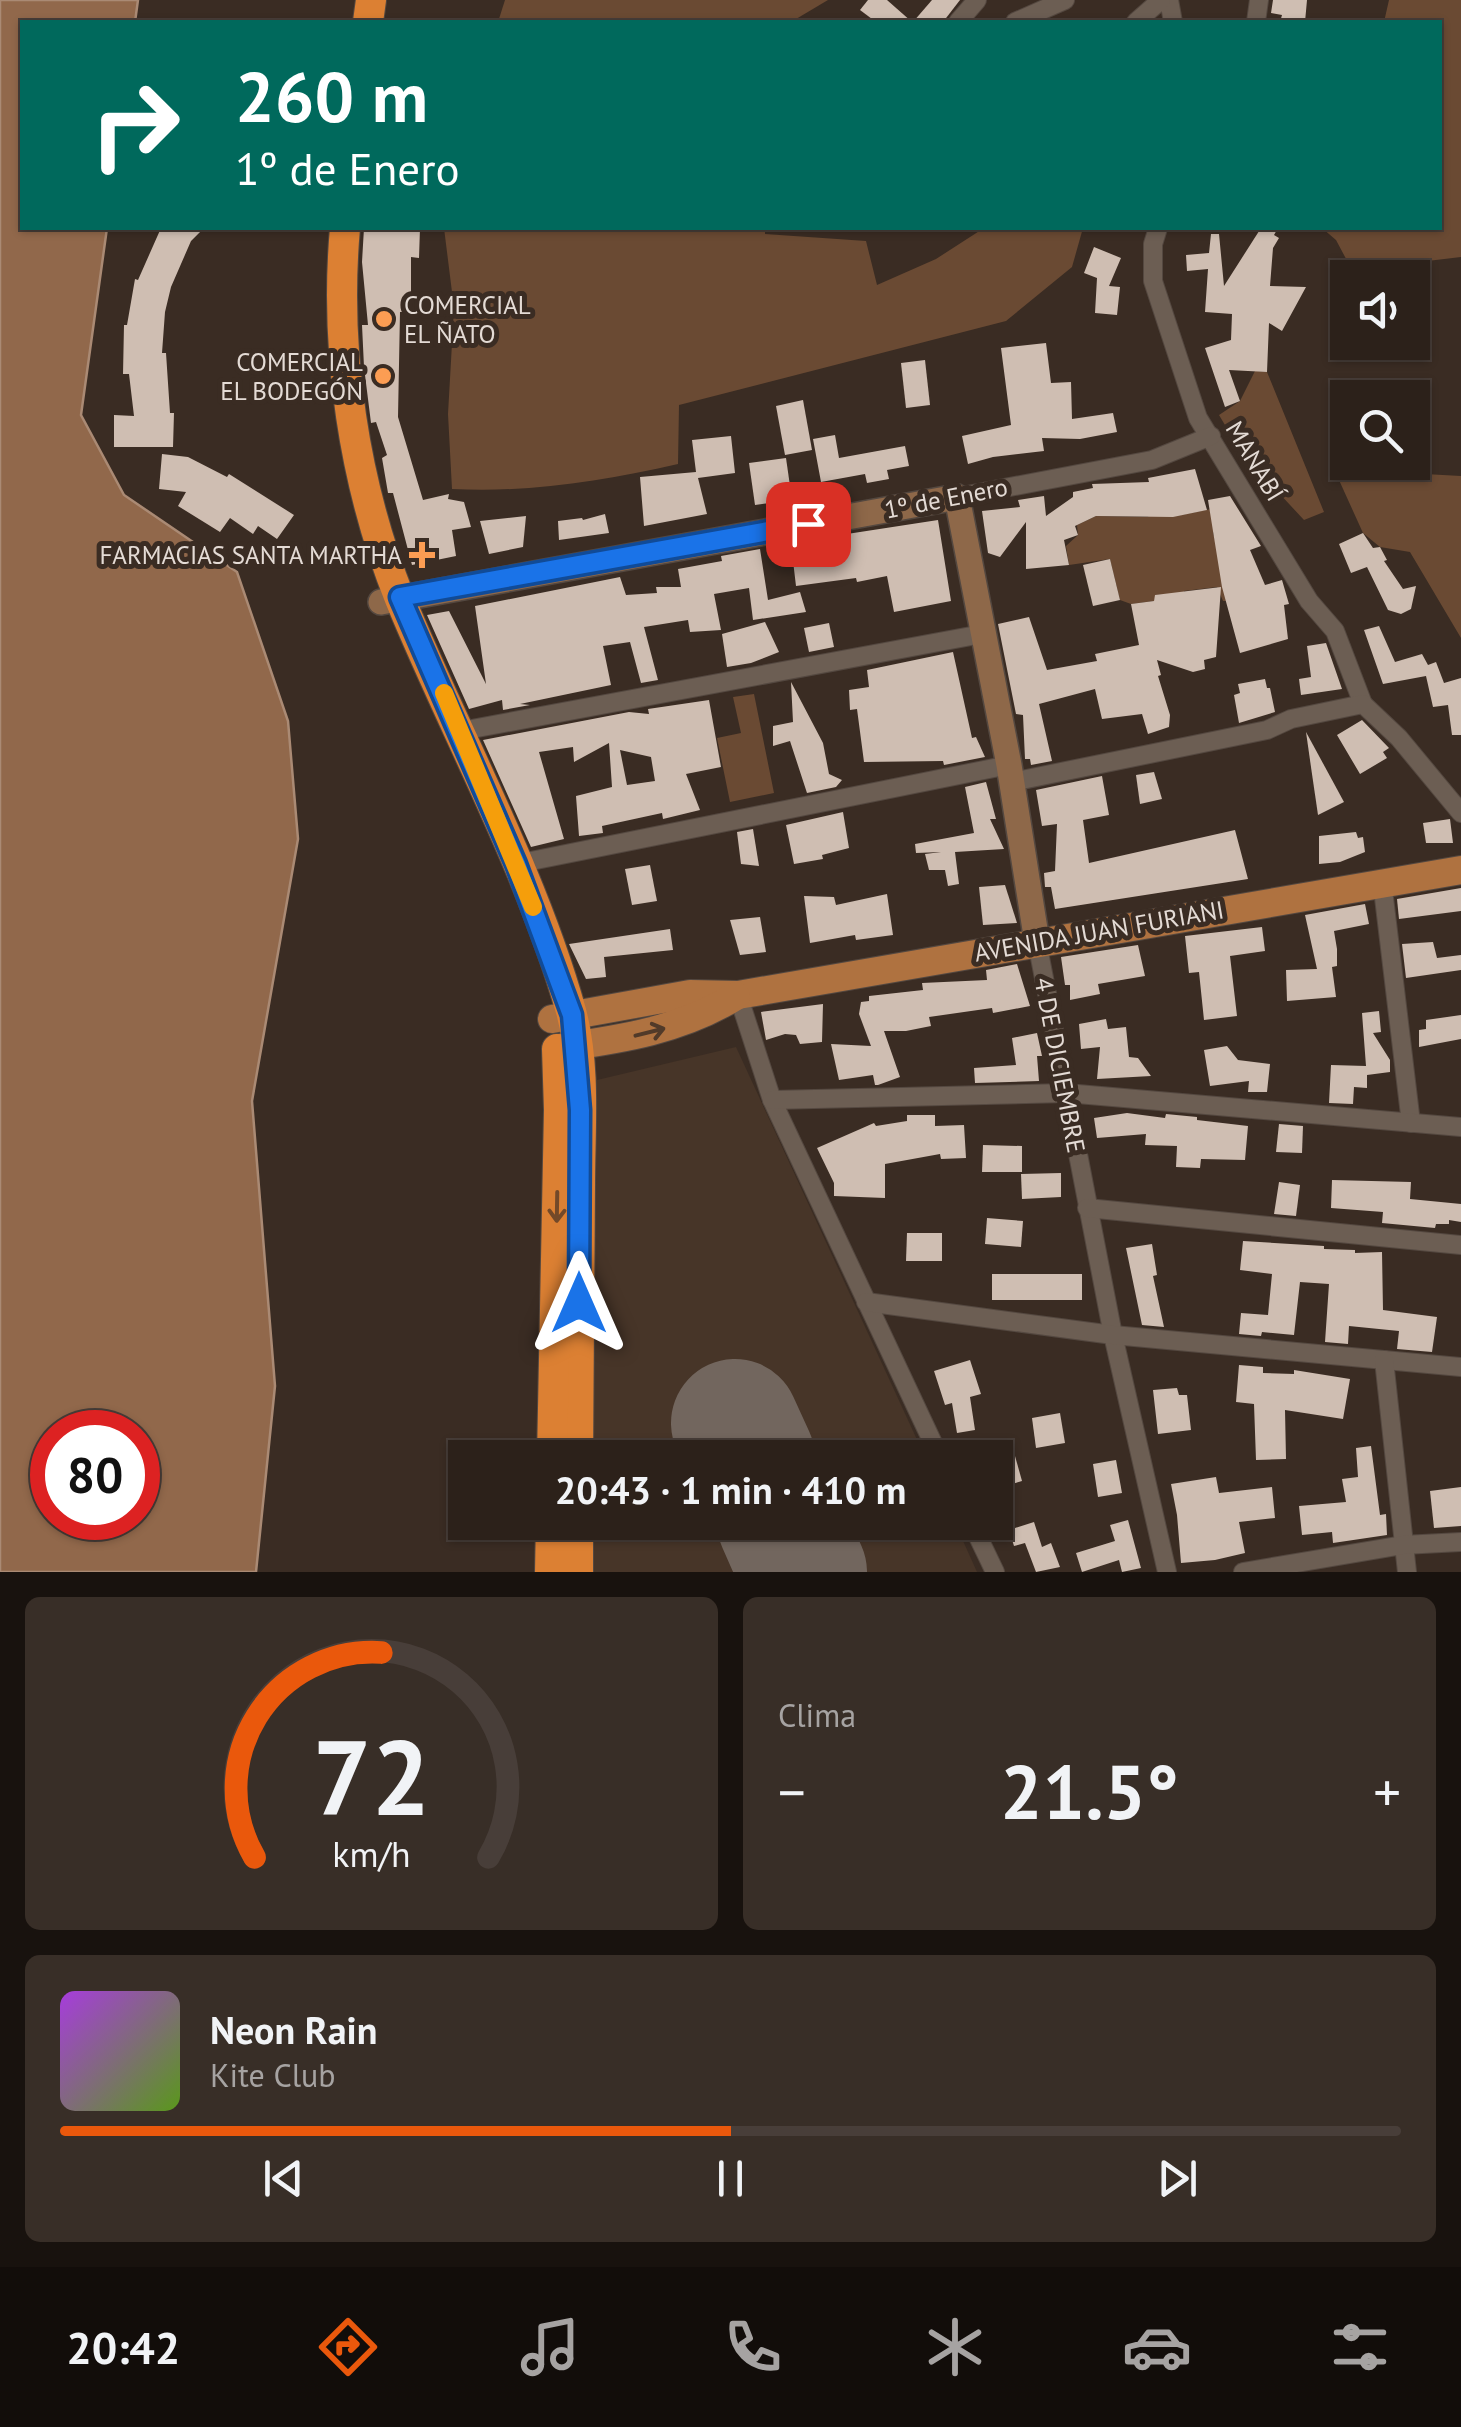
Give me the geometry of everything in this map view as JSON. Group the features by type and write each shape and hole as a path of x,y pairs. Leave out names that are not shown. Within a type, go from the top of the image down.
{"highway":[{"path":"327,230 330,408 337,450 390,600 564,1032 552,1440"},
{"path":"345,230 342,289 350,404 390,600 461,731 516,864 564,1032 580,1110 578,1440"},
{"path":"550,1540 550,1572"},
{"path":"578,1540 578,1572"}],"main road":[{"name":"AVENIDA JUAN FURIANI","path":"564,1032 678,1024 738,995 1461,870"}],"street":[{"path":"960,20 977,0"},
{"path":"1020,20 1065,0"},
{"path":"1138,20 1161,0"},
{"name":"MANABÍ","path":"1157,230 1153,244 1153,280 1198,418 1308,601 1334,631 1364,704"},
{"name":"1º de Enero","path":"390,600 1152,460 1212,436"},
{"name":"4 DE DICIEMBRE","path":"957,497 1011,774 1086,1208 1167,1572"},
{"path":"461,731 982,634"},
{"path":"516,864 1267,730 1291,719 1364,704 1400,738 1461,813"},
{"path":"1382,882 1411,1122"},
{"path":"738,995 772,1100 931,1440"},
{"path":"772,1100 1066,1094 1461,1127"},
{"path":"1086,1208 1461,1245"},
{"path":"866,1302 1113,1335 1461,1367"},
{"path":"1384,1360 1407,1572"},
{"path":"980,1540 995,1572"},
{"path":"1244,1572 1403,1544 1461,1542"}],"shaded area":[{"path":"0,0 138,0 135,20 20,20 20,230 107,230 81,415 124,495 237,572 288,721 298,839 252,1101 275,1386 256,1572 0,1572"},
{"path":"505,0 828,0 794,20 499,20"},
{"path":"1389,0 1461,0 1461,257 1347,260 1336,240 1324,230 1442,230 1442,20 1384,20"},
{"path":"444,230 765,230 765,234 866,241 877,285 936,259 981,230 1082,230 1072,267 1006,321 679,405 678,464 565,484 452,489 448,414 454,308"},
{"path":"1255,371 1267,372 1324,512 1304,520 1277,491 1266,494 1219,415 1240,401"},
{"path":"1461,476 1461,638 1410,552 1380,547 1363,533 1339,480"},
{"path":"1153,507 1176,516 1211,509 1213,533 1231,601 1223,601 1217,587 1184,591 1184,602 1172,594 1131,604 1120,600 1110,559 1069,565 1066,546 1078,535 1077,525 1096,516 1148,517"},
{"path":"754,694 774,793 730,802 717,738 741,733 733,697"},
{"path":"736,1047 917,1440 593,1440 597,1080"},
{"path":"592,1540 963,1540 977,1572 592,1572"}],"building":[{"path":"868,0 887,0 910,20 873,20 860,10"},
{"path":"932,0 960,0 945,20 915,20"},
{"path":"1273,0 1307,0 1305,20 1281,20 1282,15 1271,13"},
{"path":"160,230 202,230 191,241 165,312 162,353 166,353 170,413 174,413 173,447 114,447 114,415 134,416 129,374 123,374 124,325 135,279 138,280"},
{"path":"364,230 420,230 419,258 411,257 411,312 400,312 398,417 423,500 449,494 448,499 464,502 471,527 452,530 456,556 412,565 393,493 388,493 382,458 387,455 376,422 371,423 364,367 362,325 368,325 362,262"},
{"path":"1260,230 1277,230 1274,235 1279,238 1273,248 1270,286 1306,287 1282,331 1269,323 1267,372 1229,370 1240,401 1225,407 1205,348 1231,340 1232,314 1205,312 1208,269 1187,271 1186,255 1209,253 1211,234 1219,234 1224,286"},
{"path":"1094,247 1121,258 1109,286 1120,287 1117,315 1095,313 1097,278 1084,273"},
{"path":"1046,343 1051,383 1071,382 1072,419 1113,413 1117,432 1080,439 1042,438 1044,451 968,464 962,436 1011,425 1001,348"},
{"path":"925,360 930,405 906,408 901,363"},
{"path":"803,400 812,450 785,455 776,406"},
{"path":"835,435 839,458 905,446 909,466 887,470 889,479 867,483 865,474 821,482 813,439"},
{"path":"731,436 735,473 698,478 707,514 644,526 640,477 696,472 692,440"},
{"path":"162,454 188,457 227,477 229,474 294,515 277,539 258,526 253,534 230,518 220,532 178,506 186,492 159,489"},
{"path":"786,458 792,500 755,505 749,463"},
{"path":"1195,469 1207,510 1173,517 1096,516 1075,526 1078,535 1064,540 1069,565 1026,569 1026,522 1000,557 988,553 982,511 1020,507 1018,500 1044,496 1046,516 1073,497 1073,492 1093,488 1092,484 1149,482 1148,478"},
{"path":"1230,496 1261,546 1250,550 1265,585 1282,580 1289,604 1284,605 1288,639 1240,653 1222,587 1208,500"},
{"path":"605,514 609,533 559,540 558,521"},
{"path":"526,516 523,547 489,554 480,521"},
{"path":"938,520 951,601 894,612 887,576 796,586 791,544 811,540 811,546 848,540 847,534"},
{"path":"1363,533 1373,548 1380,547 1387,560 1384,561 1403,589 1416,586 1411,609 1401,614 1388,610 1367,567 1351,573 1339,544"},
{"path":"760,549 768,600 800,592 806,612 753,620 749,588 714,594 721,630 690,632 688,620 644,627 658,680 641,683 630,642 603,646 611,685 503,710 502,700 469,709 427,615 449,611 486,684 475,606 620,577 626,595 657,593 656,587 681,587 678,569"},
{"path":"1110,559 1120,600 1093,606 1083,565"},
{"path":"1221,587 1216,657 1204,660 1205,669 1193,672 1157,660 1170,715 1169,727 1148,734 1142,714 1102,719 1095,689 1039,704 1052,761 1031,765 1030,759 1025,759 1023,715 1016,714 998,624 1029,617 1047,670 1097,661 1095,654 1139,645 1131,604 1154,601 1155,595"},
{"path":"765,622 779,652 727,667 722,634"},
{"path":"829,623 834,647 809,652 804,628"},
{"path":"1379,626 1395,662 1422,654 1428,665 1436,662 1444,683 1461,678 1461,735 1452,735 1448,705 1433,707 1426,676 1383,684 1364,630"},
{"path":"1326,643 1342,689 1301,695 1299,679 1311,677 1307,646"},
{"path":"953,652 972,738 976,737 985,757 944,765 943,761 864,762 857,709 850,710 849,690 869,687 867,670"},
{"path":"1265,679 1275,712 1239,723 1234,695 1240,693 1238,684"},
{"path":"791,682 823,743 829,774 842,780 836,787 807,793 790,741 773,746 773,726 793,722"},
{"path":"709,700 721,767 686,774 700,810 663,819 662,813 602,826 603,833 579,836 576,796 612,787 609,743 574,762 573,747 539,752 564,839 531,847 483,740 629,712 649,714 648,709","holes":["620,750 651,757 655,781 627,785"]},
{"path":"1362,720 1389,748 1383,752 1387,758 1360,774 1337,735"},
{"path":"1306,732 1344,802 1318,815 1312,774"},
{"path":"1154,772 1162,799 1140,804 1136,775"},
{"path":"1102,776 1109,815 1083,820 1089,863 1235,830 1248,879 1055,909 1051,887 1045,887 1044,873 1055,871 1057,824 1042,826 1036,790"},
{"path":"986,782 996,819 990,819 1004,849 955,852 959,884 948,886 945,870 929,870 925,854 941,852 916,853 915,844 974,833 965,787"},
{"path":"843,812 849,848 822,855 823,859 794,864 786,825"},
{"path":"1450,819 1453,843 1426,843 1423,823"},
{"path":"753,829 759,866 741,864 737,832"},
{"path":"1356,832 1358,838 1363,837 1365,852 1340,862 1319,864 1319,836"},
{"path":"650,865 657,901 632,905 625,869"},
{"path":"1005,885 1017,923 983,925 979,887"},
{"path":"1461,888 1461,911 1399,919 1397,899"},
{"path":"887,894 893,935 856,940 855,935 810,943 804,896 834,897 836,905"},
{"path":"1365,904 1369,924 1334,931 1337,966 1332,967 1336,997 1287,1001 1286,970 1317,969 1305,915"},
{"path":"760,917 766,952 740,955 730,920"},
{"path":"1262,927 1265,951 1230,956 1237,1016 1204,1020 1199,972 1189,973 1185,936"},
{"path":"670,929 673,950 604,957 606,977 586,979 569,944"},
{"path":"1433,942 1437,958 1461,955 1461,970 1406,978 1402,944"},
{"path":"1138,945 1145,976 1098,984 1100,994 1070,1000 1070,985 1065,985 1061,957"},
{"path":"1017,964 1030,1006 929,1017 931,1026 884,1031 900,1077 878,1085 873,1075 839,1080 831,1044 871,1046 859,1014 861,1002 869,1001 869,996 923,990 922,983 987,980 986,970"},
{"path":"823,1004 822,1042 800,1044 796,1035 785,1034 766,1040 761,1012"},
{"path":"1379,1011 1381,1032 1373,1033 1390,1060 1390,1072 1367,1075 1367,1088 1354,1087 1353,1104 1329,1103 1331,1065 1366,1066 1362,1013"},
{"path":"1461,1015 1461,1039 1419,1047 1419,1030 1426,1029 1426,1020"},
{"path":"1106,1019 1108,1029 1126,1027 1129,1057 1138,1058 1151,1076 1097,1079 1100,1047 1081,1049 1079,1024"},
{"path":"1037,1033 1042,1056 1037,1056 1039,1081 975,1083 974,1068 1016,1065 1012,1038"},
{"path":"1227,1046 1238,1060 1270,1064 1267,1092 1248,1092 1249,1081 1210,1086 1204,1050"},
{"path":"1127,1113 1197,1117 1248,1126 1245,1160 1201,1159 1200,1168 1176,1167 1177,1146 1145,1145 1146,1134 1097,1138 1094,1118"},
{"path":"907,1115 935,1115 935,1126 964,1125 966,1158 941,1159 940,1154 885,1164 885,1198 834,1196 834,1183 817,1148 874,1123 876,1126 907,1121"},
{"path":"1279,1124 1303,1126 1302,1153 1276,1152"},
{"path":"983,1145 1022,1146 1022,1172 982,1172"},
{"path":"1061,1173 1061,1197 1022,1199 1021,1174"},
{"path":"1332,1180 1411,1182 1410,1199 1461,1204 1461,1222 1449,1220 1449,1224 1436,1224 1435,1228 1382,1223 1383,1212 1331,1208"},
{"path":"1279,1182 1300,1185 1296,1216 1274,1214"},
{"path":"987,1218 1023,1221 1021,1247 985,1244"},
{"path":"907,1233 942,1233 942,1261 906,1261"},
{"path":"1243,1241 1324,1246 1355,1253 1382,1252 1383,1310 1437,1317 1432,1352 1397,1349 1399,1331 1349,1326 1348,1344 1325,1342 1329,1284 1300,1282 1294,1335 1239,1334 1241,1313 1268,1315 1272,1274 1240,1270"},
{"path":"1152,1244 1157,1275 1153,1276 1164,1327 1142,1325 1126,1248"},
{"path":"992,1274 1082,1274 1082,1300 992,1300"},
{"path":"970,1360 981,1394 970,1397 975,1430 957,1433 952,1403 945,1405 934,1371"},
{"path":"1239,1365 1263,1367 1263,1373 1294,1374 1294,1370 1350,1379 1343,1419 1285,1410 1286,1459 1256,1460 1254,1404 1236,1402"},
{"path":"1177,1388 1179,1395 1187,1395 1191,1430 1158,1434 1153,1390"},
{"path":"1060,1413 1065,1443 1036,1448 1032,1418"},
{"path":"1371,1446 1380,1515 1386,1514 1387,1535 1333,1543 1332,1532 1302,1535 1299,1506 1346,1502 1342,1479 1358,1477 1356,1448"},
{"path":"1013,1457 1022,1481 1013,1484"},
{"path":"1116,1460 1122,1493 1098,1497 1093,1464"},
{"path":"1216,1477 1219,1493 1272,1487 1275,1518 1239,1522 1245,1553 1181,1563 1171,1484"},
{"path":"1461,1487 1461,1526 1434,1528 1430,1491"},
{"path":"1128,1520 1141,1568 1122,1572 1119,1560 1082,1572 1076,1553 1115,1541 1110,1525"},
{"path":"1034,1522 1042,1547 1051,1543 1060,1567 1036,1572 1025,1543 1014,1546 1013,1529"}],"runway":[{"path":"735,1423 743,1440"},
{"path":"789,1540 803,1572"}],"slow traffic":[{"path":"444,693 533,907"}],"place":[{"name":"COMERCIAL EL ÑATO","path":"384,319"},
{"name":"COMERCIAL EL BODEGÓN","path":"383,376"},
{"name":"FARMACIAS SANTA MARTHA","path":"422,555"}],"route":[{"path":"579,1303 580,1110 572,1015 516,864 400,597 808,524"}]}
